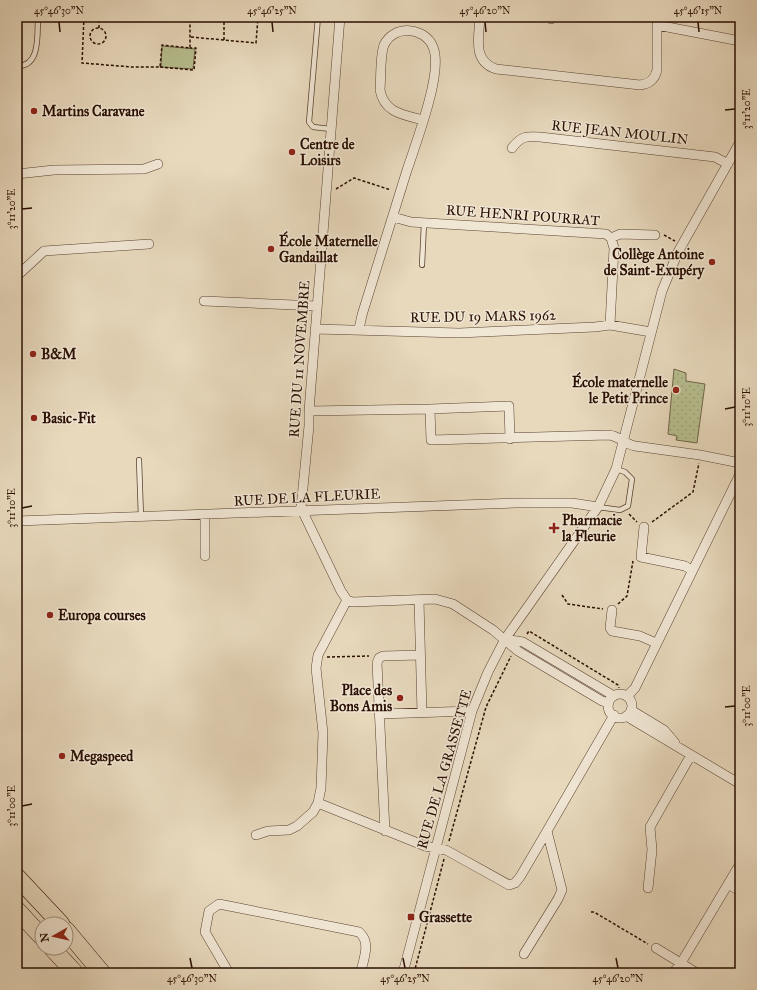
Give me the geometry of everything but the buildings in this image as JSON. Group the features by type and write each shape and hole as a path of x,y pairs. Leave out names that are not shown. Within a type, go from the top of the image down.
{"highway":[{"path":"17,877 54,916"},
{"path":"17,898 34,916"},
{"path":"17,910 34,928"},
{"path":"74,940 102,973"},
{"path":"59,956 75,973"},
{"path":"70,956 85,973"}],"street":[{"name":"RUE DU 11 NOVEMBRE","path":"302,512 309,426 308,411 340,17"},
{"path":"480,17 479,49 481,59 487,66 496,69 640,85 652,81 657,70 656,21 740,41"},
{"path":"359,330 362,315 423,120 433,82 435,54 429,40 418,32 404,31 392,36 384,45 380,90 381,97 394,112 423,120"},
{"name":"RUE JEAN MOULIN","path":"512,148 519,139 529,136 715,157 728,164"},
{"name":"RUE DE LA GRASSETTE","path":"403,973 472,711 488,672 505,639 598,507 616,469 662,291 678,252 740,142"},
{"path":"17,174 54,170 144,169 158,164"},
{"name":"RUE HENRI POURRAT","path":"393,217 411,222 606,234 611,238 614,248 610,325"},
{"path":"611,238 620,234 655,235"},
{"path":"17,276 44,251 150,244"},
{"path":"204,301 317,306"},
{"name":"RUE DU 19 MARS 1962","path":"315,329 458,333 595,327 610,325 651,332"},
{"path":"308,411 509,406 510,438"},
{"path":"430,409 431,440 609,435 615,436 635,446 700,455 740,463"},
{"path":"302,512 341,591 347,600 352,602 435,599 453,604 505,639 514,649 602,701 618,697 635,688 740,474"},
{"name":"RUE DE LA FLEURIE","path":"17,521 302,512 380,507 572,502 598,507"},
{"path":"205,515 205,556"},
{"path":"644,527 641,557 685,566 692,570"},
{"path":"256,835 268,831 289,830 297,826 313,812 318,804 321,788 322,734 316,668 318,655 347,600"},
{"path":"419,600 422,713"},
{"path":"612,610 610,628 612,631 640,636 656,644"},
{"path":"505,639 523,642 618,697 632,702 629,713 620,718 609,710 618,697"},
{"path":"384,831 379,658 383,656 420,655"},
{"path":"380,714 472,711"},
{"path":"629,713 662,739 679,747 740,784"},
{"path":"318,804 425,846 446,850 509,885 515,883 520,878 614,715"},
{"path":"648,888 652,850 650,827 691,755"},
{"path":"524,954 562,890 547,831"},
{"path":"673,973 681,963 740,864"},
{"path":"728,884 740,891"},
{"path":"229,973 205,932 209,911 219,904 359,932 365,937 366,945 362,972"},
{"path":"656,948 697,973"}],"lane":[{"path":"17,66 24,66 31,61 35,54 38,17"},
{"path":"318,17 309,122 313,127 331,129"},
{"path":"422,265 424,223"},
{"path":"139,460 141,517"},
{"path":"598,507 626,508 628,506 632,478 625,472 616,469"}],"path":[{"path":"84,17 82,63 194,70 196,48 162,46 160,67"},
{"path":"99,17 99,28"},
{"path":"190,17 190,48"},
{"path":"224,17 224,40"},
{"path":"190,37 256,43 258,17"},
{"path":"84,37 90,36 94,30 99,28"},
{"path":"90,36 95,43 103,42 106,35 104,30 99,28"},
{"path":"333,190 354,178 400,193"},
{"path":"666,235 672,239"},
{"path":"626,508 629,515 644,527 693,492 700,455"},
{"path":"562,595 568,604 612,610 627,596 632,561 641,557"},
{"path":"523,642 529,631 618,685 618,697"},
{"path":"414,973 446,850 486,707 514,649"},
{"path":"318,655 323,657 374,656 379,658"},
{"path":"591,912 594,912 656,948"}],"green space":[{"path":"162,46 195,49 193,69 161,67"},
{"path":"674,369 686,373 686,381 705,384 697,443 676,440 677,436 668,434"}],"place":[{"name":"Martins Caravane","path":"34,111"},
{"name":"Centre de Loisirs","path":"292,152"},
{"name":"École Maternelle Gandaillat","path":"271,249"},
{"name":"Collège Antoine de Saint-Exupéry","path":"712,262"},
{"name":"B&M","path":"33,354"},
{"name":"École maternelle le Petit Prince","path":"676,390"},
{"name":"Basic-Fit","path":"34,418"},
{"name":"Pharmacie la Fleurie","path":"554,528"},
{"name":"Europa courses","path":"50,615"},
{"name":"Place des Bons Amis","path":"400,698"},
{"name":"Megaspeed","path":"62,756"},
{"name":"Grassette","path":"411,917"}]}
